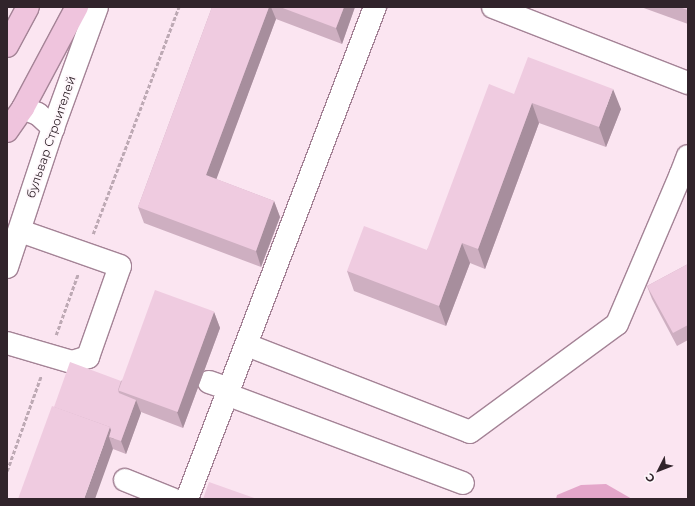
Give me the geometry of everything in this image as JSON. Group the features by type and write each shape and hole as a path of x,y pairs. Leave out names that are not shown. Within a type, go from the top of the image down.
{"main road":[{"path":"7,46 28,7"},
{"path":"7,131 23,108 77,7"}],"street":[{"name":"бульвар Строителей","path":"7,267 53,128 97,7"},
{"path":"187,499 221,388 247,345 375,7"},
{"path":"505,9 688,83"},
{"path":"23,108 38,114 53,128"},
{"path":"247,345 470,432 617,324 686,169"},
{"path":"7,343 72,362 88,357 120,266 20,231"},
{"path":"221,388 463,483"},
{"path":"125,480 172,499"}],"shaded area":[{"path":"606,484 632,499 556,499 557,495 581,485"}],"building":[{"path":"212,7 269,7 206,175 274,201 256,251 138,207"},
{"path":"280,7 344,7 336,28"},
{"path":"679,7 688,7 688,10"},
{"path":"528,57 613,89 599,127 532,103 478,249 462,243 439,306 347,271 364,226 427,250 489,84 514,94"},
{"path":"688,264 688,325 673,333 647,286"},
{"path":"155,290 214,312 178,412 118,391"},
{"path":"70,362 121,381 118,390 119,393 136,400 121,441 109,437 111,430 110,427 54,407"},
{"path":"52,406 110,427 84,499 18,499"},
{"path":"209,482 257,499 203,499"}]}
